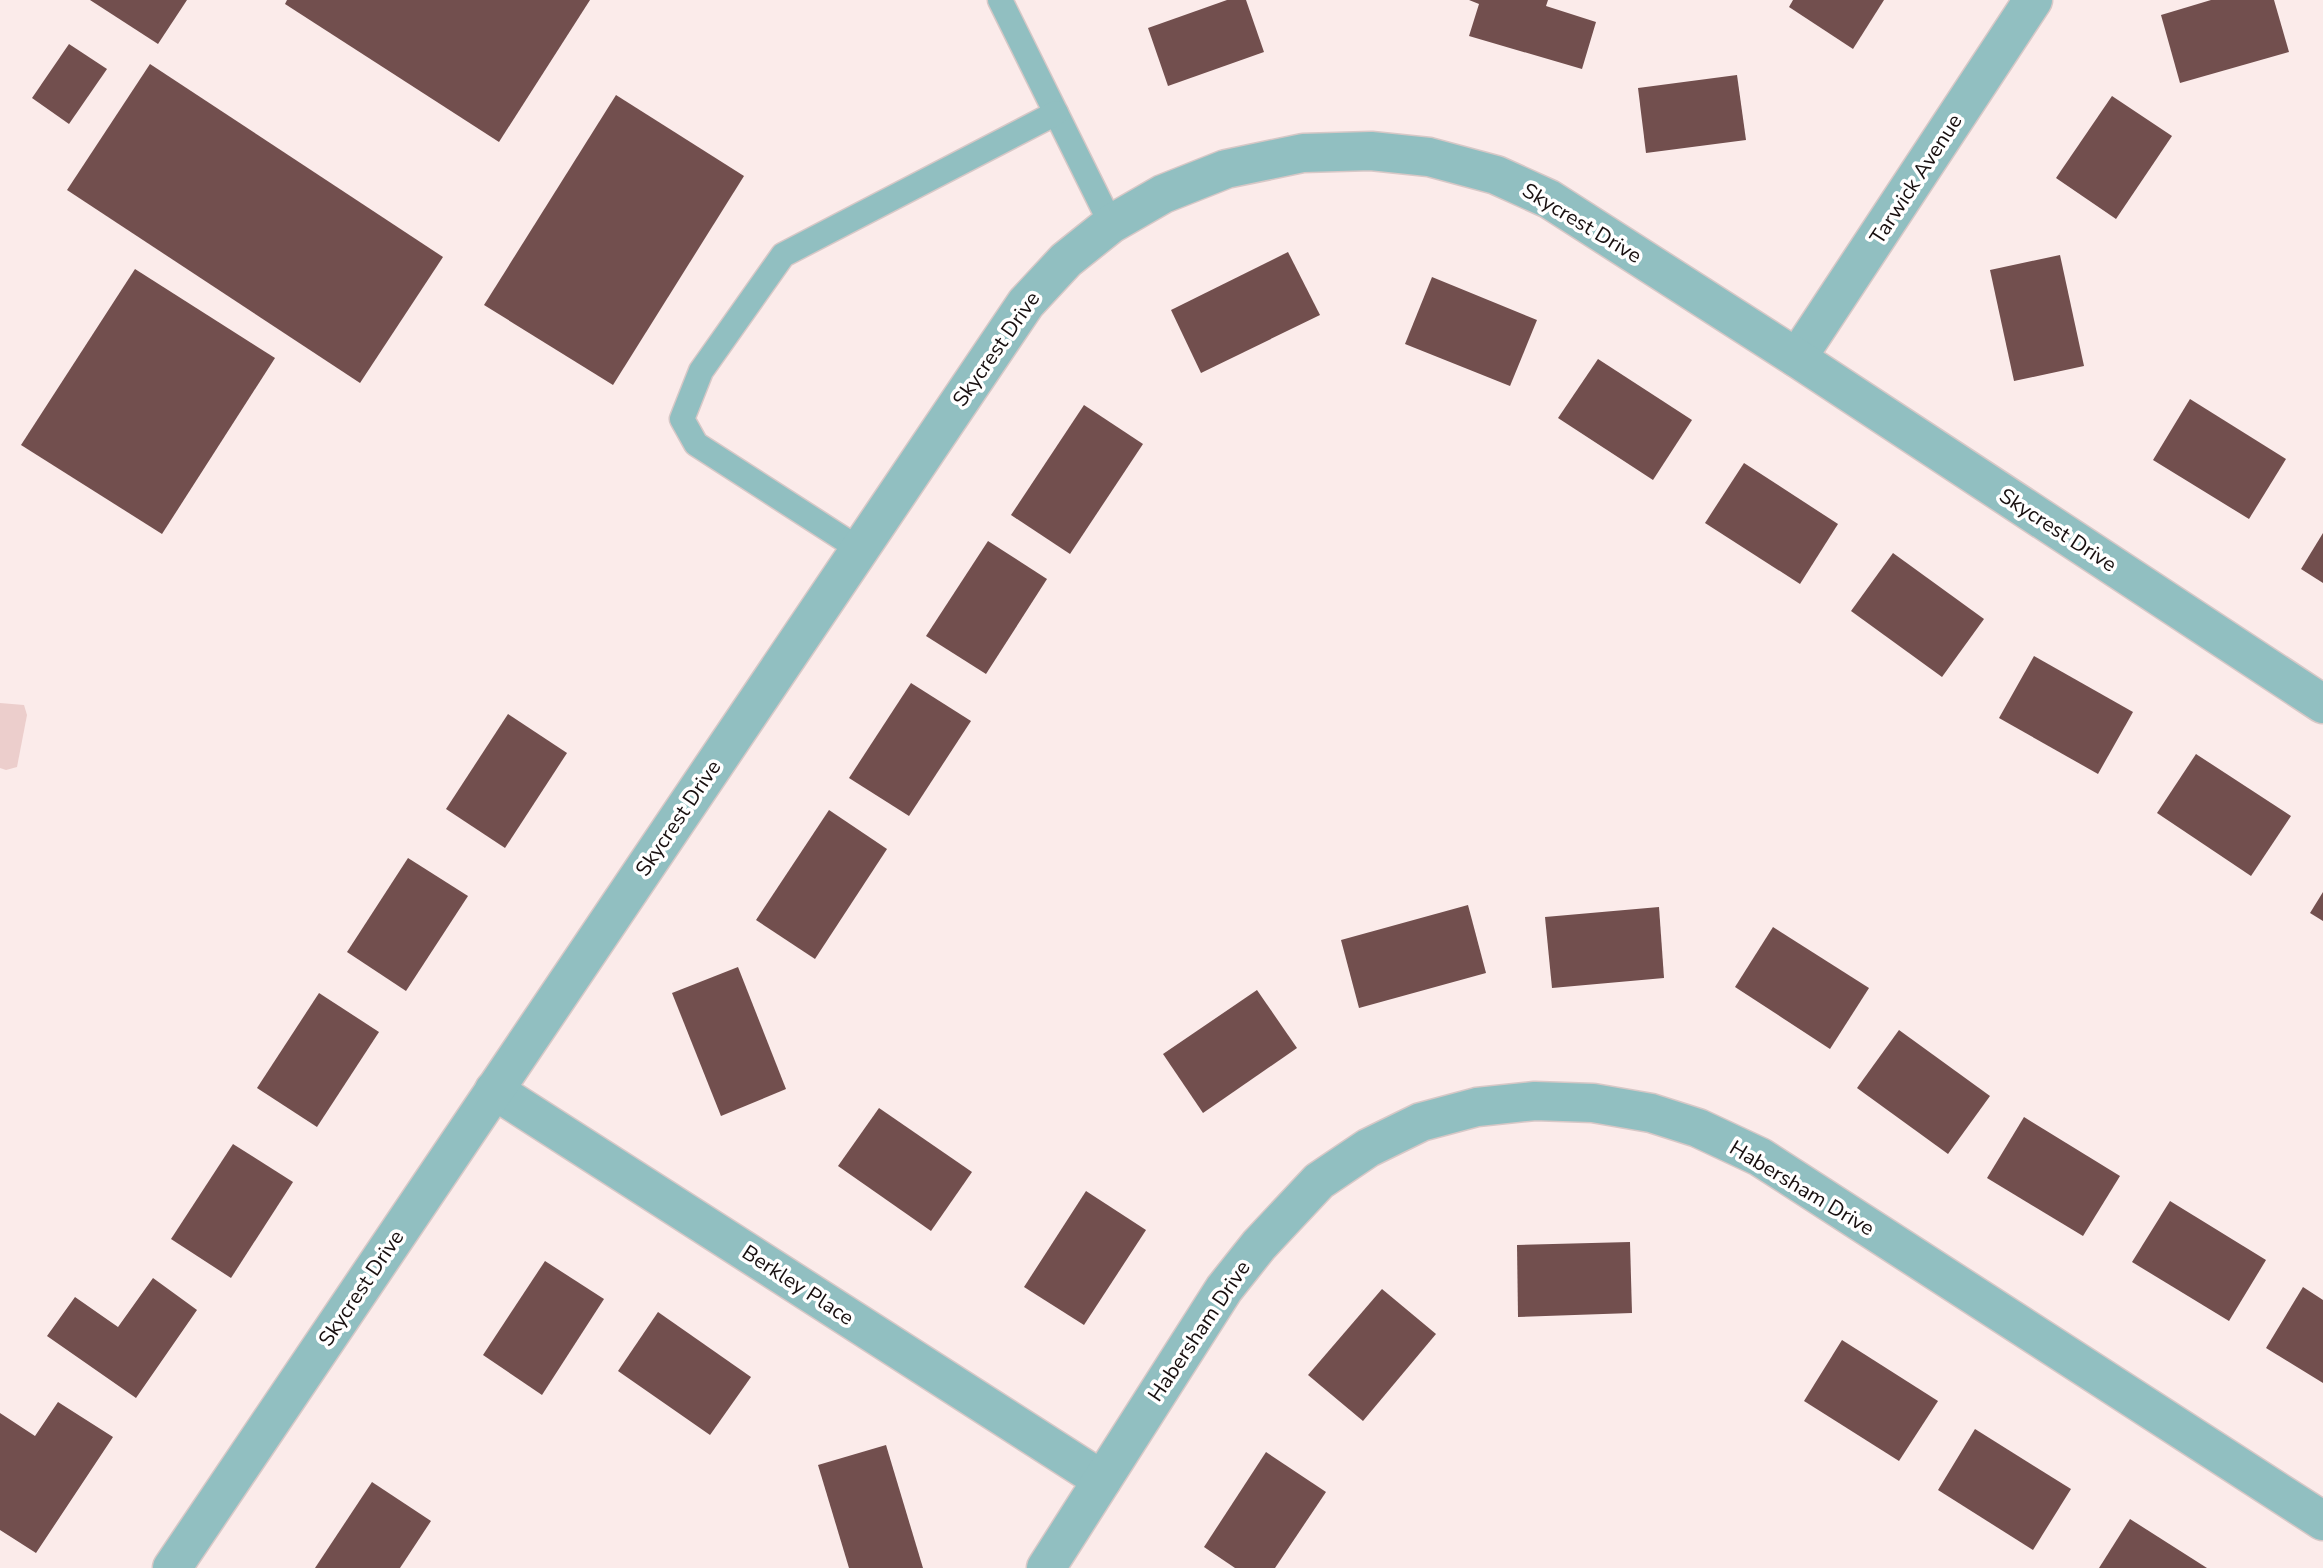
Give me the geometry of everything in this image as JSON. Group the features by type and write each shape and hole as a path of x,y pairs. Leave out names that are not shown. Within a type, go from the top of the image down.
{"street":[{"name":"Tarwick Avenue","path":"1797,358 2033,0"},
{"name":"Skycrest Drive","path":"172,1568 1026,303 1066,260 1111,224 1163,194 1226,169 1303,153 1371,151 1429,157 1496,175 1549,199 1797,358 2323,704"},
{"name":"Berkley Place","path":"494,1090 1102,1480"},
{"name":"Habersham Drive","path":"1045,1568 1224,1289 1259,1245 1320,1181 1368,1148 1421,1122 1477,1107 1535,1101 1593,1103 1651,1113 1698,1128 1760,1157 2323,1521"}],"lane":[{"path":"1000,0 1111,224"},
{"path":"859,549 696,444 682,419 701,371 783,255 1056,113"}],"shaded area":[{"path":"0,703 24,705 27,715 17,767 6,770 0,768"}],"building":[{"path":"90,0 187,0 158,44"},
{"path":"287,0 590,0 499,142 285,4"},
{"path":"1227,0 1246,0 1264,52 1168,86 1148,28"},
{"path":"1469,0 1548,0 1546,6 1596,22 1582,69 1469,36 1479,4"},
{"path":"1793,0 1884,0 1853,49 1789,7"},
{"path":"2211,0 2274,0 2289,52 2180,83 2161,15"},
{"path":"69,44 107,69 69,124 32,98"},
{"path":"150,64 443,257 360,383 67,190"},
{"path":"1737,75 1746,140 1646,153 1638,88"},
{"path":"616,95 744,176 613,385 484,305"},
{"path":"2112,96 2172,136 2116,219 2056,178"},
{"path":"1288,252 1320,315 1201,373 1171,310"},
{"path":"2060,255 2084,366 2014,381 1990,270"},
{"path":"135,269 275,358 162,534 21,445"},
{"path":"1432,277 1537,320 1510,386 1405,344"},
{"path":"1598,359 1692,420 1653,480 1558,418"},
{"path":"2190,399 2286,459 2249,519 2153,460"},
{"path":"1084,405 1143,444 1070,554 1011,515"},
{"path":"1744,463 1838,524 1800,584 1705,523"},
{"path":"2323,533 2323,583 2301,569"},
{"path":"988,541 1047,579 986,674 926,636"},
{"path":"1893,553 1984,619 1942,677 1851,611"},
{"path":"2034,656 2133,712 2098,774 1999,718"},
{"path":"911,683 971,721 909,816 849,778"},
{"path":"508,714 567,753 505,848 446,809"},
{"path":"2196,754 2291,816 2251,876 2157,813"},
{"path":"829,810 887,849 815,959 756,920"},
{"path":"408,858 468,896 406,991 347,952"},
{"path":"2323,892 2323,921 2310,913"},
{"path":"1468,905 1486,973 1359,1008 1341,940"},
{"path":"1659,907 1664,978 1552,988 1545,917"},
{"path":"1773,927 1869,988 1830,1049 1735,987"},
{"path":"738,967 786,1089 721,1116 672,993"},
{"path":"1257,990 1297,1048 1203,1113 1163,1054"},
{"path":"319,993 379,1032 317,1127 257,1088"},
{"path":"1899,1030 1990,1096 1948,1154 1857,1088"},
{"path":"879,1108 972,1172 931,1231 838,1166"},
{"path":"2024,1117 2120,1176 2083,1236 1987,1178"},
{"path":"233,1144 293,1182 231,1278 171,1239"},
{"path":"1086,1191 1146,1230 1084,1325 1024,1287"},
{"path":"2170,1201 2266,1260 2229,1321 2132,1262"},
{"path":"1630,1242 1632,1313 1518,1317 1517,1245"},
{"path":"545,1261 604,1299 542,1395 483,1355"},
{"path":"153,1278 197,1310 136,1398 47,1336 75,1297 118,1327"},
{"path":"2303,1287 2323,1300 2323,1383 2266,1348"},
{"path":"1382,1289 1436,1334 1363,1421 1308,1375"},
{"path":"658,1312 751,1377 710,1435 618,1371"},
{"path":"1842,1340 1938,1401 1899,1461 1804,1401"},
{"path":"58,1402 113,1437 36,1553 0,1530 0,1413 35,1436"},
{"path":"1975,1429 2071,1489 2033,1550 1938,1490"},
{"path":"886,1445 923,1568 849,1568 818,1465"},
{"path":"1266,1452 1326,1492 1275,1568 1235,1568 1204,1547"},
{"path":"372,1482 431,1521 400,1568 315,1568"},
{"path":"2130,1519 2207,1568 2099,1568"}]}
